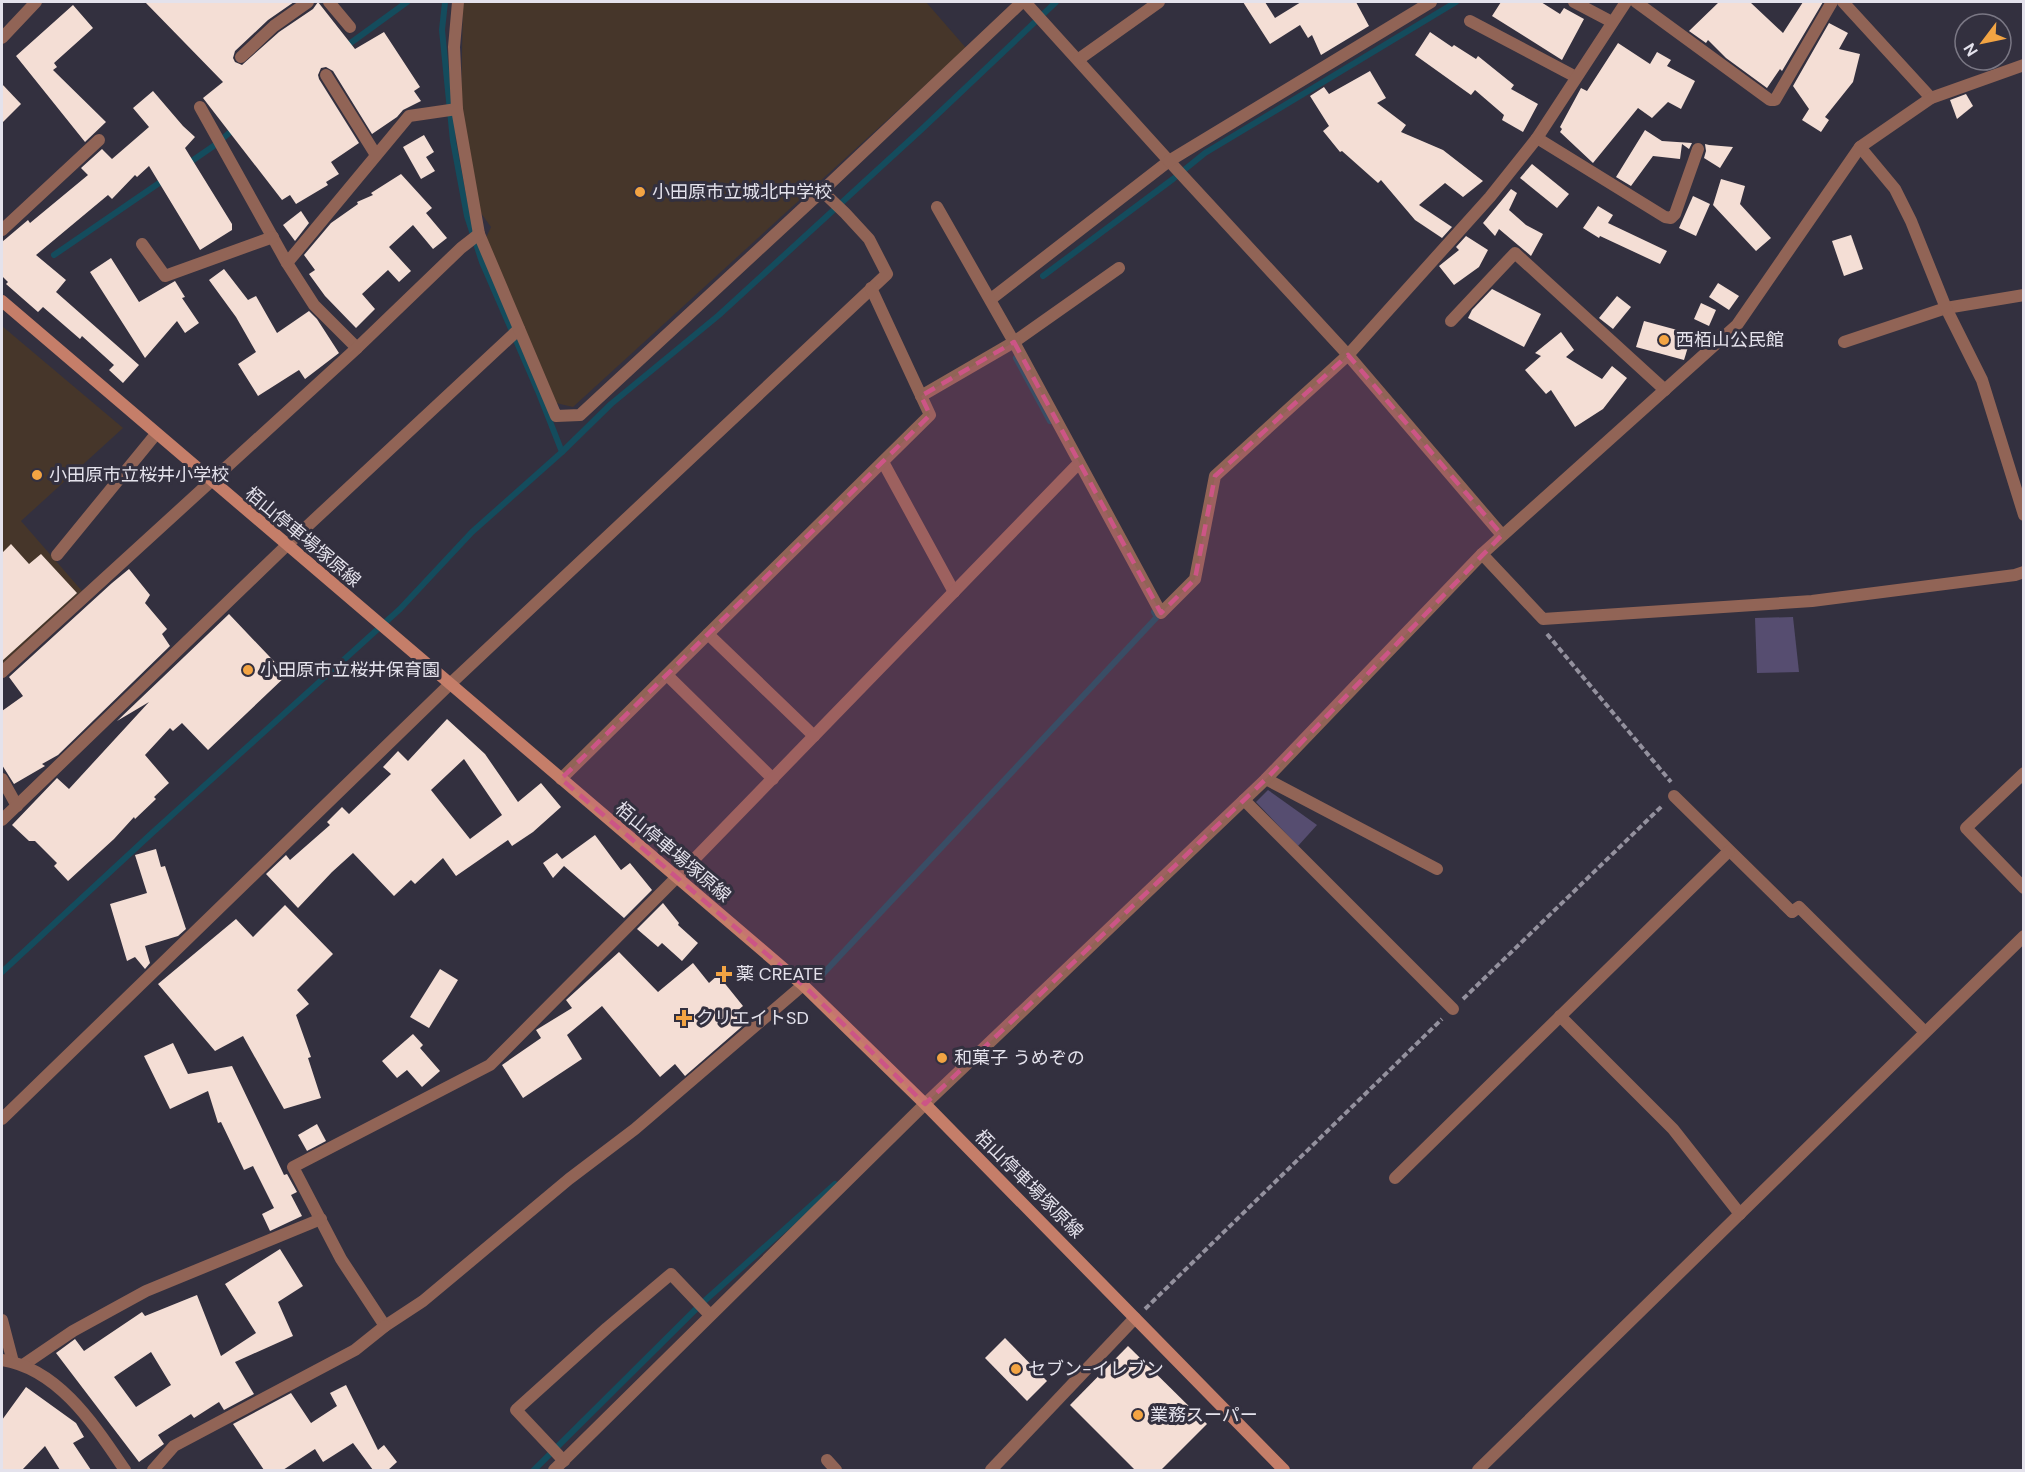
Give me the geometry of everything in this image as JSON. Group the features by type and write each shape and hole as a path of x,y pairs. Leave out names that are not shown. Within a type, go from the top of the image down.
{"main road":[{"name":"栢山停車場塚原線","path":"2,302 803,985 925,1104 1284,1470"}],"street":[{"path":"2,38 36,2"},
{"path":"241,57 274,26 308,2"},
{"path":"330,2 350,27"},
{"path":"458,2 454,47 457,109 479,234 555,416 580,415 1023,2 1048,25 1169,161 1348,355 1502,535"},
{"path":"1079,59 1159,2"},
{"path":"991,299 1169,161 1431,2"},
{"path":"1574,2 1612,22"},
{"path":"937,207 991,299 1161,613 1195,579 1215,476 1348,355 1490,197 1537,138 1626,2"},
{"path":"1636,2 1770,100 1775,100 1832,2"},
{"path":"1843,2 1931,98"},
{"path":"1470,21 1576,77"},
{"path":"710,1315 671,1274 516,1410 557,1468 925,1104 1266,779 1502,535 1737,325 1860,147 1931,98 2024,65"},
{"path":"326,75 376,155"},
{"path":"200,107 287,262 314,305 357,348"},
{"path":"287,262 409,116 457,109"},
{"path":"1537,138 1665,217 1671,218 1675,214 1698,149"},
{"path":"2,230 99,140"},
{"path":"1860,147 1895,189 1911,221 1946,308 1982,380 2024,515"},
{"path":"2,1119 449,685 887,274 869,239 822,191"},
{"path":"2,672 357,348 461,248 479,234"},
{"path":"142,244 165,276 273,237"},
{"path":"1451,321 1515,253 1665,390"},
{"path":"921,396 1014,342 1119,268"},
{"path":"561,779 930,415 871,288"},
{"path":"1844,342 1946,308 2024,295"},
{"path":"2,820 286,546 519,329"},
{"path":"57,555 156,434"},
{"path":"883,462 954,592"},
{"path":"385,1326 341,1259 293,1167 490,1065 676,878 1079,463"},
{"path":"1482,555 1543,619 1812,601 2024,572"},
{"path":"708,634 814,736"},
{"path":"667,675 773,778"},
{"path":"2024,773 1966,828 2024,888"},
{"path":"2,779 17,806"},
{"path":"1266,779 1437,869"},
{"path":"1674,796 1792,912 1799,907 1925,1032"},
{"path":"1244,800 1453,1009"},
{"path":"1395,1178 1729,851"},
{"path":"1478,1470 2024,936"},
{"path":"153,1470 174,1446 355,1350 385,1326 423,1301 569,1179 635,1129 803,985"},
{"path":"1560,1016 1673,1129 1740,1214"},
{"path":"13,1362 146,1291 321,1219"},
{"path":"991,1470 1135,1318"},
{"path":"2,1320 13,1362"},
{"path":"13,1362 43,1376 72,1400 104,1439 125,1470"},
{"path":"827,1460 836,1470"}],"path":[{"path":"1135,1318 1679,791 1548,636 1543,619"}],"highlighted area":[{"path":"1014,342 1161,613 1195,579 1215,476 1348,355 1502,535 1266,779 925,1104 803,985 561,779 930,415 921,396"}],"shaded area":[{"name":"小田原市立城北中学校","path":"463,2 926,2 966,48 573,407 556,403 485,240 491,227 478,209 461,104"},
{"name":"小田原市立桜井小学校","path":"2,326 123,428 21,521 82,591 2,665"},
{"path":"1793,617 1799,672 1757,673 1755,618"},
{"path":"1268,790 1317,825 1298,846 1256,802"}],"building":[{"path":"145,2 294,2 268,20 235,51 233,58 235,62 242,65 279,32 313,9 318,2 355,49 384,32 420,87 414,91 421,101 403,110 397,117 372,134 333,71 326,67 321,68 319,79 359,143 331,162 339,174 326,182 328,185 296,204 290,195 282,200 203,98 223,82"},
{"path":"1243,2 1265,2 1275,18 1301,2 1356,2 1369,26 1321,55 1312,35 1308,38 1300,25 1270,44"},
{"path":"1501,2 1541,2 1560,14 1564,8 1584,19 1562,60 1492,16"},
{"path":"1719,2 1750,2 1783,33 1803,2 1823,2 1782,71 1780,69 1767,88 1726,58 1708,40 1706,43 1689,31"},
{"path":"73,5 93,28 54,63 57,67 53,70 106,122 85,142 16,56"},
{"path":"1829,23 1848,33 1839,49 1860,54 1853,82 1825,117 1829,120 1821,132 1802,120 1809,109 1793,86"},
{"path":"1430,32 1476,59 1478,56 1514,85 1511,89 1538,104 1523,132 1502,120 1504,115 1475,90 1471,95 1415,55"},
{"path":"1618,43 1650,64 1657,52 1671,60 1667,66 1695,81 1681,109 1668,102 1652,118 1638,108 1593,163 1560,132 1562,129 1560,127 1581,88 1587,91"},
{"path":"1370,71 1386,98 1377,103 1406,125 1401,132 1443,150 1483,181 1463,197 1445,183 1419,205 1452,227 1442,238 1415,220 1381,180 1378,183 1342,151 1340,152 1323,131 1329,126 1310,96 1324,87 1329,94"},
{"path":"2,84 21,104 2,123"},
{"path":"153,91 195,137 185,148 232,224 232,230 200,250 149,166 137,177 135,175 112,199 108,195 36,255 66,280 56,292 139,365 123,383 109,370 114,365 82,336 80,339 43,307 38,312 6,284 8,282 2,276 2,242 28,220 30,223 88,175 81,168 102,149 112,159 149,127 133,108"},
{"path":"1966,94 1973,106 1957,119 1950,100"},
{"path":"1645,130 1662,141 1692,143 1689,149 1682,144 1680,159 1653,156 1631,186 1616,177"},
{"path":"424,135 434,152 426,157 435,171 421,179 403,147"},
{"path":"1705,144 1733,147 1720,168 1704,158"},
{"path":"1532,164 1569,194 1557,208 1520,178"},
{"path":"401,174 432,208 426,213 447,238 433,249 413,225 389,247 411,271 399,282 388,270 362,294 375,309 356,328 325,296 309,274 315,270 304,255 331,223 358,204 357,202 373,195 371,193"},
{"path":"1721,179 1745,186 1740,204 1771,238 1756,251 1713,205"},
{"path":"1511,189 1517,193 1509,210 1526,225 1543,234 1531,256 1499,229 1495,236 1483,223"},
{"path":"1693,196 1710,204 1696,236 1679,228"},
{"path":"1598,206 1613,215 1608,223 1667,251 1660,264 1600,236 1599,238 1583,228"},
{"path":"301,211 309,223 295,241 283,225"},
{"path":"1851,235 1863,269 1844,276 1832,241"},
{"path":"1466,236 1488,250 1479,267 1454,285 1439,266 1459,250 1456,247"},
{"path":"111,258 139,302 175,281 185,297 182,298 199,323 185,333 177,321 145,358 90,272"},
{"path":"224,269 248,300 256,296 277,333 309,311 317,319 339,353 305,379 299,370 258,396 238,364 256,352 236,317 209,280"},
{"path":"1718,283 1739,296 1729,310 1709,297"},
{"path":"1492,289 1541,314 1524,347 1468,318 1472,310"},
{"path":"1617,296 1631,307 1613,329 1599,318"},
{"path":"1701,303 1716,310 1709,326 1694,319"},
{"name":"西栢山公民館","path":"1644,321 1692,334 1684,360 1636,347"},
{"path":"1561,332 1574,350 1566,357 1602,379 1612,366 1627,378 1603,409 1575,427 1551,390 1546,394 1525,370 1541,356 1535,353"},
{"path":"11,544 29,564 41,554 77,593 2,661 2,553"},
{"path":"129,569 150,595 145,603 167,629 162,634 170,646 58,755 42,764 45,766 14,784 2,765 2,711 23,696 9,677"},
{"path":"229,614 287,675 208,750 182,723 173,731 170,728 145,755 169,783 154,797 156,799 135,819 134,817 114,839 68,881 54,866 57,863 35,841 29,841 12,825 57,778 69,789 149,702 117,721"},
{"path":"447,719 485,754 518,802 541,783 561,807 533,832 512,846 508,840 456,876 443,858 415,884 411,880 394,896 353,853 298,908 266,874 286,855 290,860 330,825 327,822 342,807 349,814 391,774 383,767 398,751 408,761","holes":["464,759 502,815 470,839 431,790"]},
{"path":"595,835 621,870 630,863 652,890 624,918 564,866 553,878 543,863 557,853 562,859"},
{"path":"156,849 161,867 165,866 186,929 178,936 145,946 150,963 145,969 135,957 127,961 110,904 147,893 135,855"},
{"path":"663,903 679,923 678,925 698,943 682,961 662,943 658,947 637,929"},
{"path":"285,905 333,954 297,990 309,1004 296,1015 311,1057 308,1058 321,1098 284,1109 243,1036 215,1051 158,984 236,919 253,937"},
{"path":"619,952 658,992 693,963 709,983 718,975 743,1006 737,1011 746,1023 685,1076 675,1064 660,1077 602,1006 567,1035 582,1059 523,1098 502,1065 541,1038 536,1030 572,1008 566,1000"},
{"path":"440,969 458,980 429,1028 410,1017"},
{"path":"413,1034 423,1045 420,1048 440,1071 422,1087 407,1070 397,1078 382,1061"},
{"path":"173,1043 188,1074 232,1066 284,1175 287,1174 297,1192 291,1195 302,1216 270,1231 262,1214 274,1208 253,1166 244,1170 221,1122 218,1123 208,1091 170,1109 144,1056"},
{"path":"317,1124 326,1141 307,1151 298,1135"},
{"path":"280,1249 303,1286 278,1302 293,1336 235,1362 254,1394 224,1410 219,1402 194,1418 191,1414 158,1435 164,1444 139,1462 56,1353 75,1339 84,1351 142,1312 145,1316 197,1295 221,1356 256,1333 225,1284","holes":["151,1352 171,1385 136,1407 114,1377"]},
{"name":"セブン-イレブン","path":"1005,1338 1047,1381 1027,1401 985,1358"},
{"name":"業務スーパー","path":"1128,1346 1207,1424 1161,1470 1135,1470 1070,1405"},
{"path":"346,1385 378,1450 384,1445 397,1462 388,1470 373,1470 353,1443 323,1462 315,1449 283,1470 264,1470 233,1424 291,1393 311,1423 337,1406 330,1393"},
{"path":"26,1387 76,1423 84,1437 73,1443 91,1470 60,1470 45,1446 22,1470 2,1470 2,1420"}],"waterway":[{"path":"345,47 407,2"},
{"path":"445,2 442,30 453,141 467,216 482,262 562,452"},
{"path":"2,972 400,609 472,532 562,452 611,404 719,315 922,129 1056,2"},
{"path":"1043,276 1205,153 1456,2"},
{"path":"186,165 235,128"},
{"path":"54,255 165,179"},
{"path":"1016,358 1050,421"},
{"path":"821,976 1157,617 1154,612"},
{"path":"534,1470 700,1305 835,1184"}],"place":[{"name":"小田原市立城北中学校","path":"640,192"},
{"name":"西栢山公民館","path":"1664,340"},
{"name":"小田原市立桜井小学校","path":"37,475"},
{"name":"小田原市立桜井保育園","path":"248,670"},
{"name":"薬 CREATE","path":"724,974"},
{"name":"クリエイトSD","path":"684,1018"},
{"name":"和菓子 うめぞの","path":"942,1058"},
{"name":"セブン-イレブン","path":"1016,1369"},
{"name":"業務スーパー","path":"1138,1415"}]}
